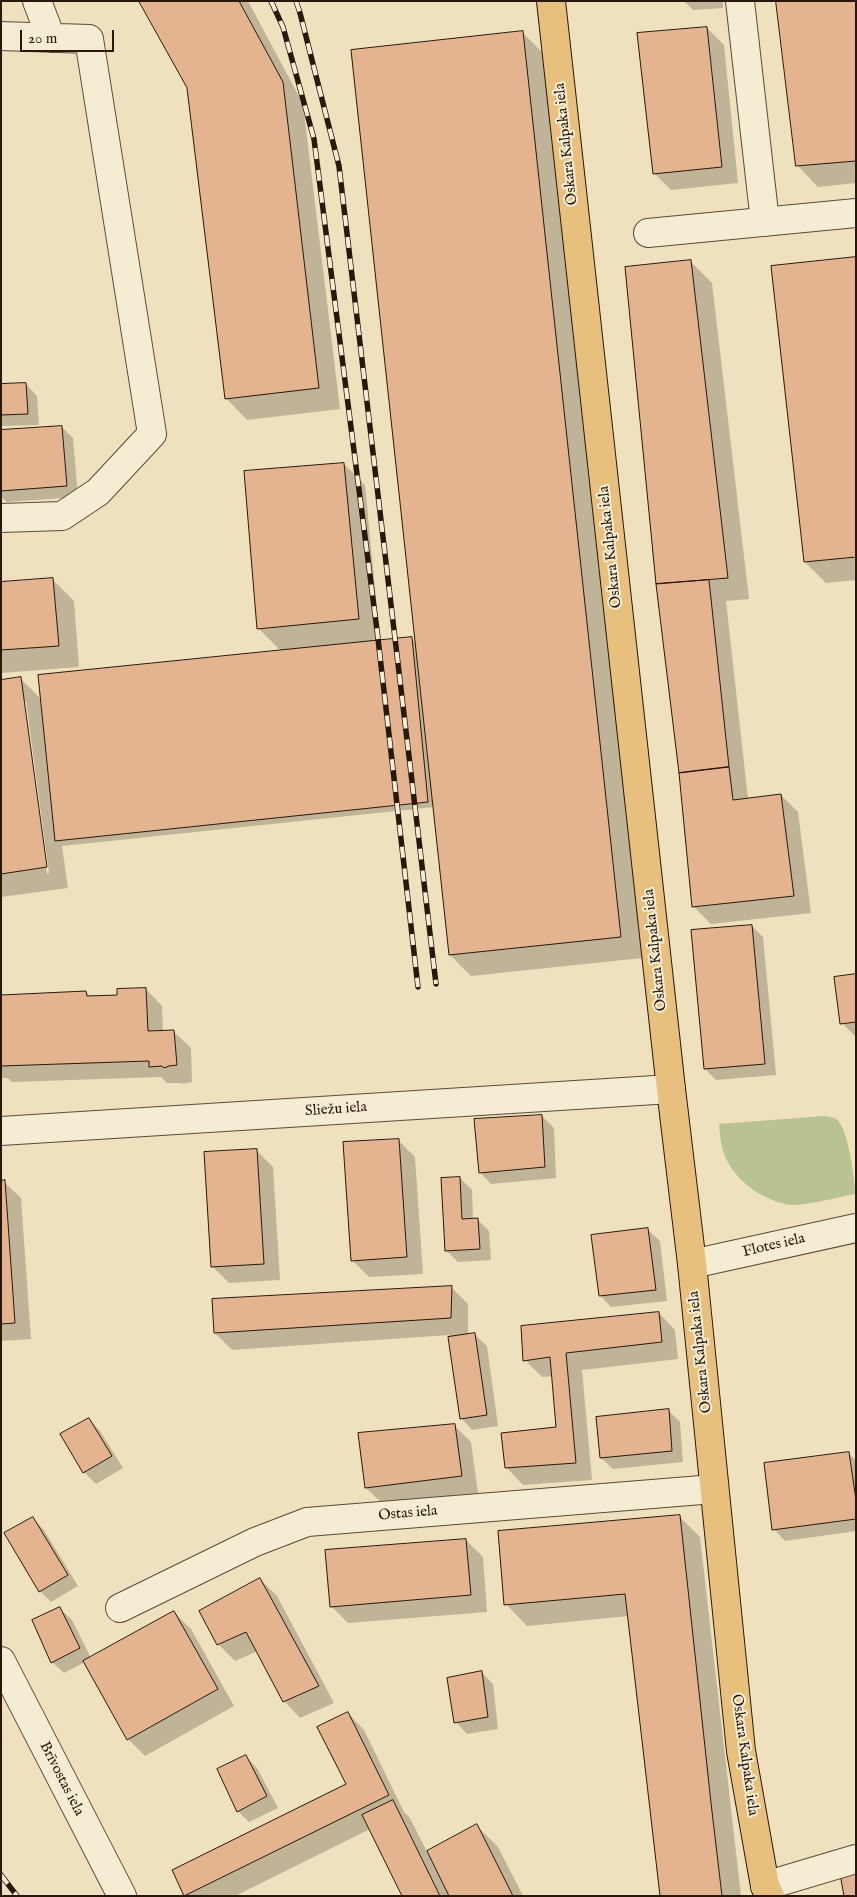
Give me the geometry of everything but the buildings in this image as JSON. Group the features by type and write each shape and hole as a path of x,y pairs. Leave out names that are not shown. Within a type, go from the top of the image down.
{"main road":[{"name":"Oskara Kalpaka iela","path":"551,1 692,1264 740,1751 768,1891"}],"street":[{"path":"37,1 50,38"},
{"path":"740,1 765,222"},
{"path":"1,36 89,39 152,434 98,492 62,516 1,518"},
{"path":"648,234 856,213"},
{"name":"Sliežu iela","path":"1,1131 671,1089"},
{"name":"Flotes iela","path":"692,1264 856,1228"},
{"name":"Ostas iela","path":"120,1608 256,1542 307,1522 714,1489"},
{"name":"Brīvostas iela","path":"1,1661 122,1896"},
{"path":"768,1891 856,1859"}],"green space":[{"path":"824,1116 836,1119 844,1132 854,1177 855,1194 804,1204 791,1205 780,1203 759,1194 750,1187 733,1171 727,1161 723,1151 719,1124"}],"railway":[{"path":"271,1 283,27 314,139 377,630 418,987"},
{"path":"296,1 339,166 436,984"},
{"path":"1,1875 17,1896"}]}
